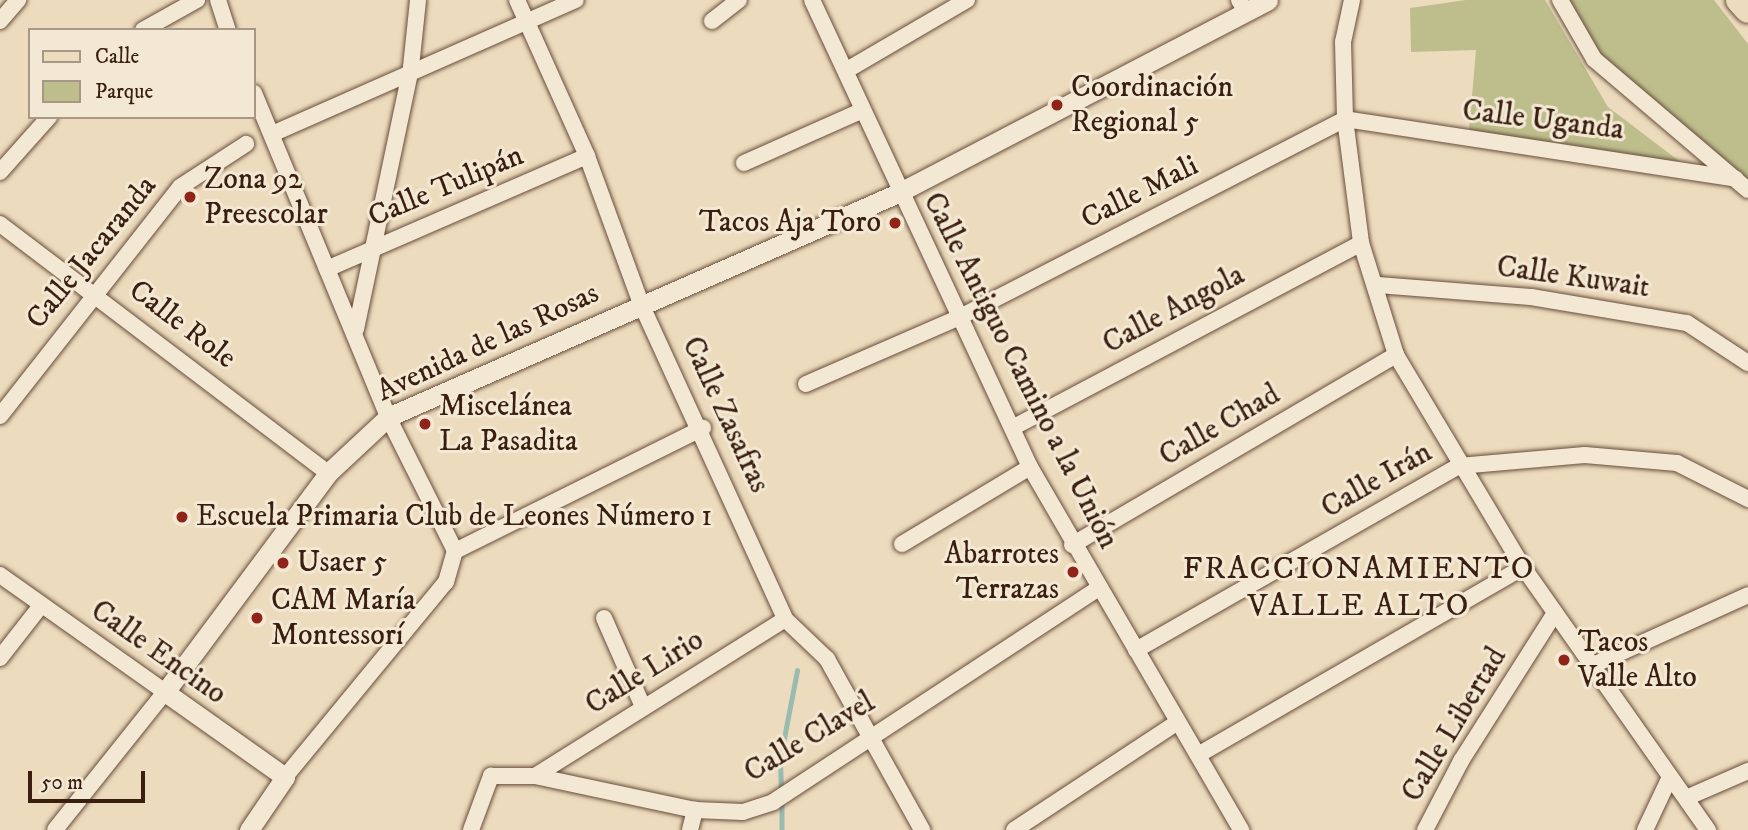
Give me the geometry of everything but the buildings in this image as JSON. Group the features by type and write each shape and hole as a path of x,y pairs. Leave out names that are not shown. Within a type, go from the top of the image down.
{"main road":[{"path":"1739,0 1748,10"}],"street":[{"path":"0,21 18,0"},
{"path":"147,28 197,0"},
{"path":"218,0 227,28"},
{"path":"356,329 411,67 418,0"},
{"name":"Calle Zasafras","path":"517,0 587,156 642,306 703,428 785,619 827,659 922,830"},
{"path":"272,134 411,67 528,23 576,0"},
{"path":"712,21 739,0"},
{"name":"Calle Antiguo Camino a la Unión","path":"812,0 847,70 861,111 898,193 1014,426 1030,467 1072,545 1100,587 1241,830"},
{"path":"847,70 967,0"},
{"name":"Avenida de las Rosas","path":"165,692 328,473 388,417 898,193 1242,6 1268,0"},
{"path":"1352,0 1343,42 1345,119 1361,243 1378,285 1396,355 1460,466 1523,566 1669,779 1708,830"},
{"path":"1560,0 1594,59 1748,190"},
{"path":"249,830 285,777 446,582 455,551 388,417 356,329 327,269 256,98"},
{"path":"744,163 861,111"},
{"path":"0,173 47,119"},
{"name":"Calle Uganda","path":"1345,119 1735,178"},
{"name":"Calle Mali","path":"960,317 1345,119"},
{"name":"Calle Jacaranda","path":"0,416 93,293 180,187 246,144"},
{"name":"Calle Tulipán","path":"327,269 587,156"},
{"name":"Calle Role","path":"0,224 328,473"},
{"name":"Calle Angola","path":"1014,426 1361,243"},
{"name":"Calle Kuwait","path":"1378,285 1531,297 1687,323 1748,363"},
{"path":"806,384 960,317"},
{"name":"Calle Chad","path":"1072,545 1396,355"},
{"path":"455,551 703,428"},
{"name":"Calle Irán","path":"1136,650 1460,466 1586,455 1678,463 1748,499"},
{"path":"902,544 1030,467"},
{"path":"1198,755 1523,566"},
{"name":"Calle Encino","path":"0,575 39,608 165,692 285,777"},
{"name":"Calle Clavel","path":"471,830 491,776 535,776 695,810 743,812 773,802 1100,587"},
{"path":"1591,666 1748,594"},
{"path":"0,658 39,608"},
{"name":"Calle Libertad","path":"1426,830 1461,761 1555,613"},
{"path":"604,618 643,707"},
{"name":"Calle Lirio","path":"535,776 785,619"},
{"path":"55,830 165,692"},
{"path":"1014,830 1178,722"},
{"path":"1686,798 1748,771"},
{"path":"1645,830 1669,779"},
{"path":"690,830 695,810"}],"green space":[{"path":"1466,0 1545,0 1608,107 1691,170 1468,141 1476,50 1411,52 1410,8"},
{"path":"1568,0 1714,0 1748,44 1748,183 1582,44"}],"waterway":[{"path":"781,791 780,759 797,671"},
{"path":"782,803 782,830"}],"place":[{"name":"Coordinación Regional 5","path":"1057,105"},
{"name":"Zona 92 Preescolar","path":"190,197"},
{"name":"Tacos Aja Toro","path":"895,223"},
{"name":"Miscelánea La Pasadita","path":"425,424"},
{"name":"Escuela Primaria Club de Leones Número 1","path":"182,517"},
{"name":"Usaer 5","path":"283,563"},
{"name":"Abarrotes Terrazas","path":"1073,572"},
{"name":"CAM María Montessorí","path":"257,618"},
{"name":"Tacos Valle Alto","path":"1564,660"}],"district":[{"name":"FRACCIONAMIENTO VALLE ALTO","path":"1359,588"}]}
